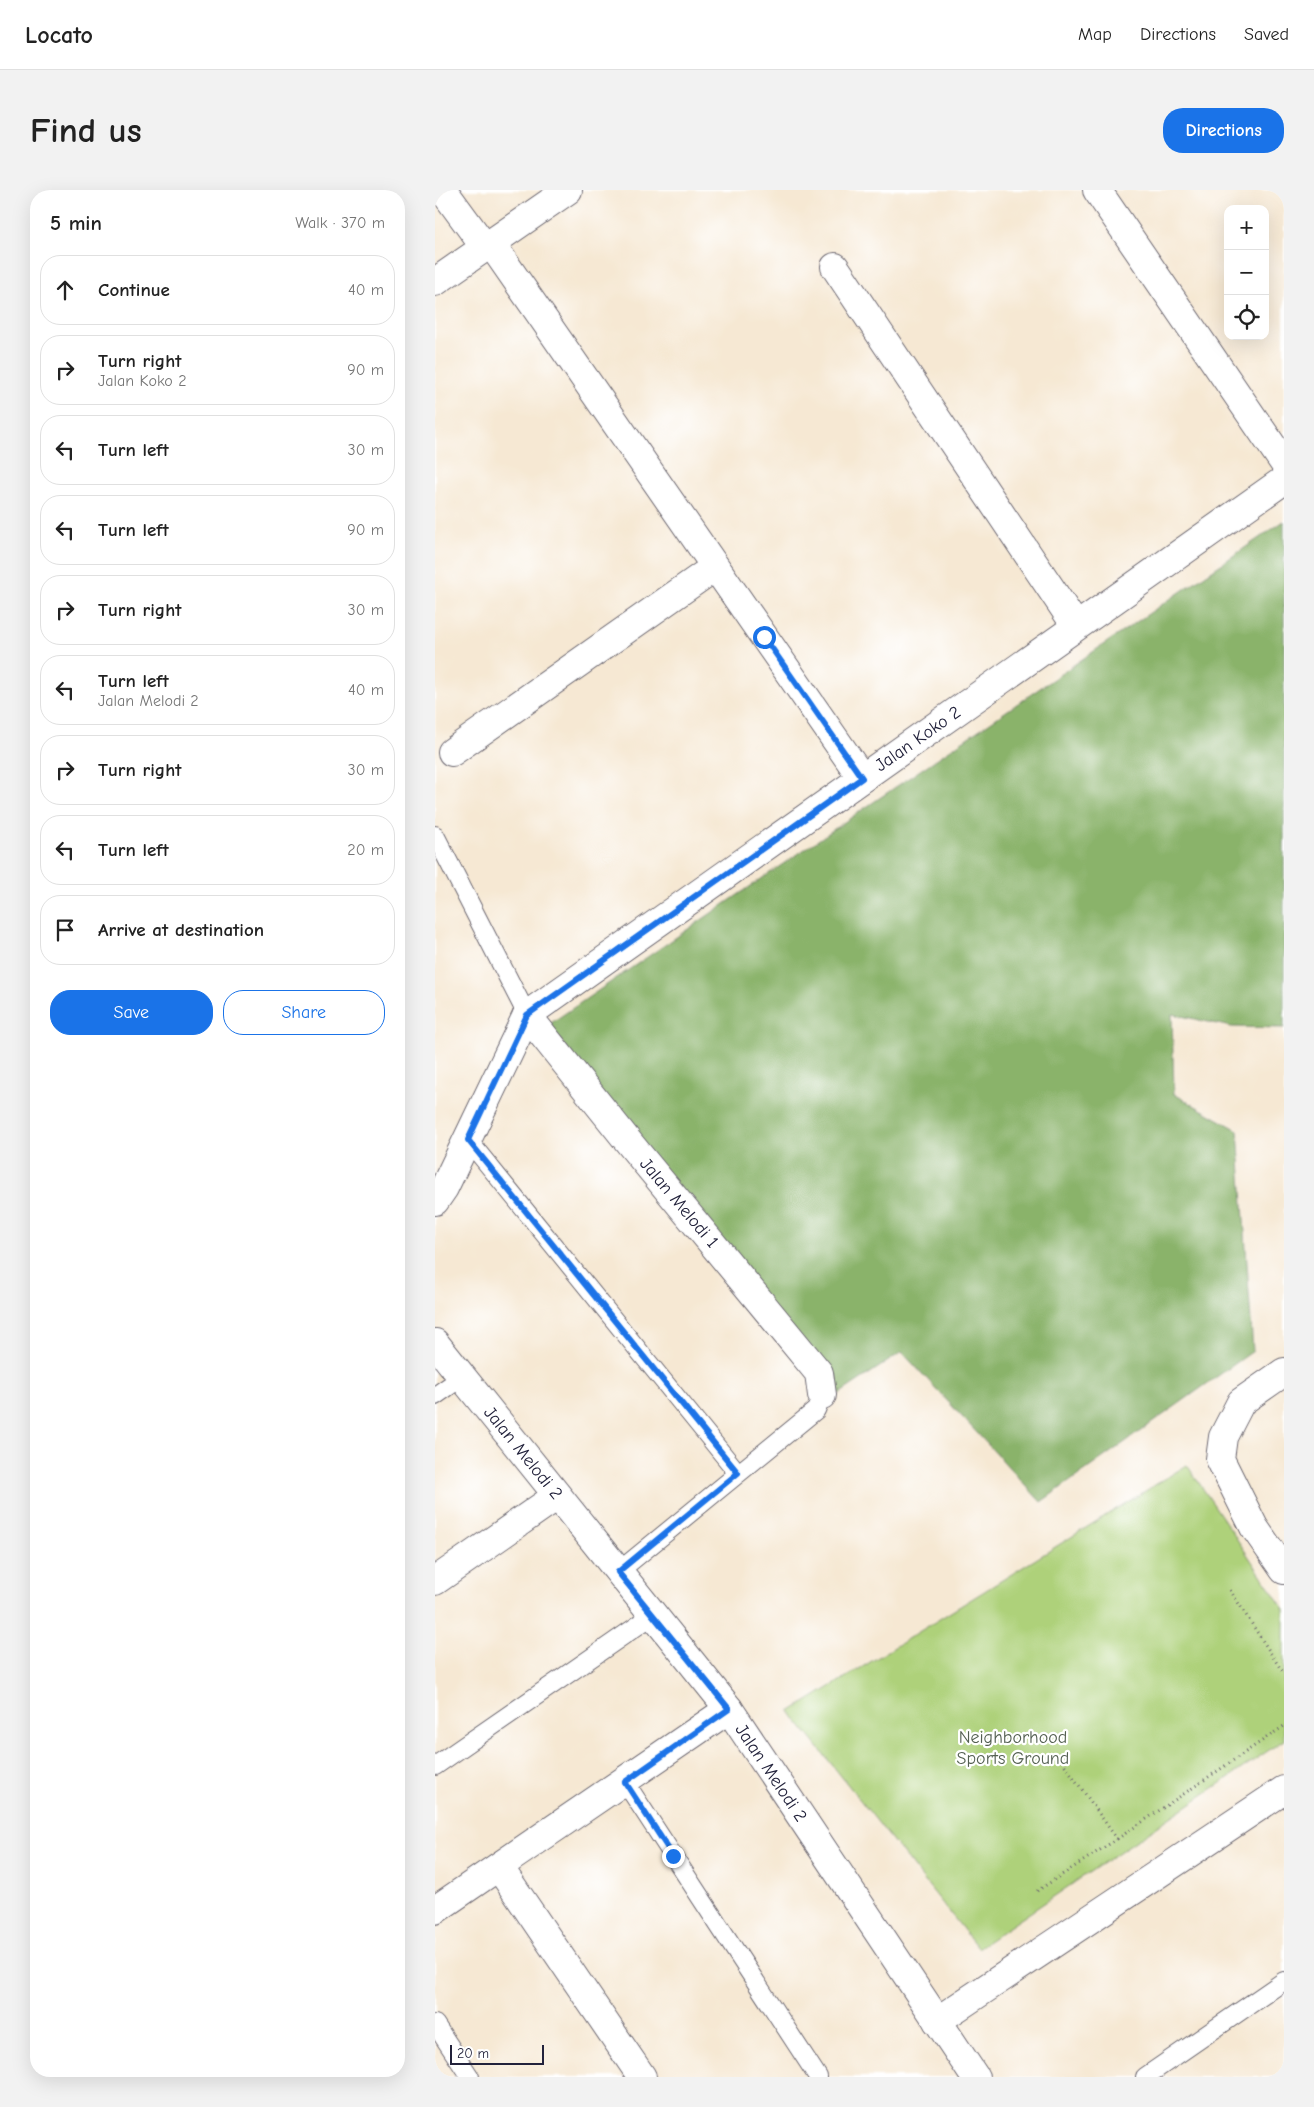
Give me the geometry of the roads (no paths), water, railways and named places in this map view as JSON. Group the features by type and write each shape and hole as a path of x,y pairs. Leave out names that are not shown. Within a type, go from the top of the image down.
{"street":[{"path":"443,190 487,244 862,778"},
{"path":"435,282 487,244 568,190"},
{"path":"1097,190 1284,463"},
{"path":"835,267 1076,626"},
{"name":"Jalan Koko 2","path":"527,1015 1284,480"},
{"path":"453,752 715,567"},
{"path":"438,1187 468,1140 527,1015"},
{"name":"Jalan Melodi 1","path":"527,1015 631,1145 819,1372 822,1395"},
{"name":"Jalan Melodi 2","path":"435,1343 729,1709 975,2077"},
{"path":"1284,1372 1241,1402 1223,1437 1220,1460 1254,1527 1284,1570"},
{"path":"435,1581 557,1496"},
{"path":"435,1910 625,1782 729,1709"},
{"path":"937,2022 1284,1790"},
{"path":"499,1867 642,2077"}],"lane":[{"path":"435,835 527,1015"},
{"path":"468,1140 738,1473"},
{"path":"435,1396 462,1377"},
{"path":"618,1572 816,1410 822,1395"},
{"path":"435,1766 653,1614"},
{"path":"625,1782 818,2077"},
{"path":"1145,2077 1284,1981"},
{"path":"435,2024 470,2077"}],"park label":[{"name":"Neighborhood Sports Ground","path":"1013,1747"}]}
